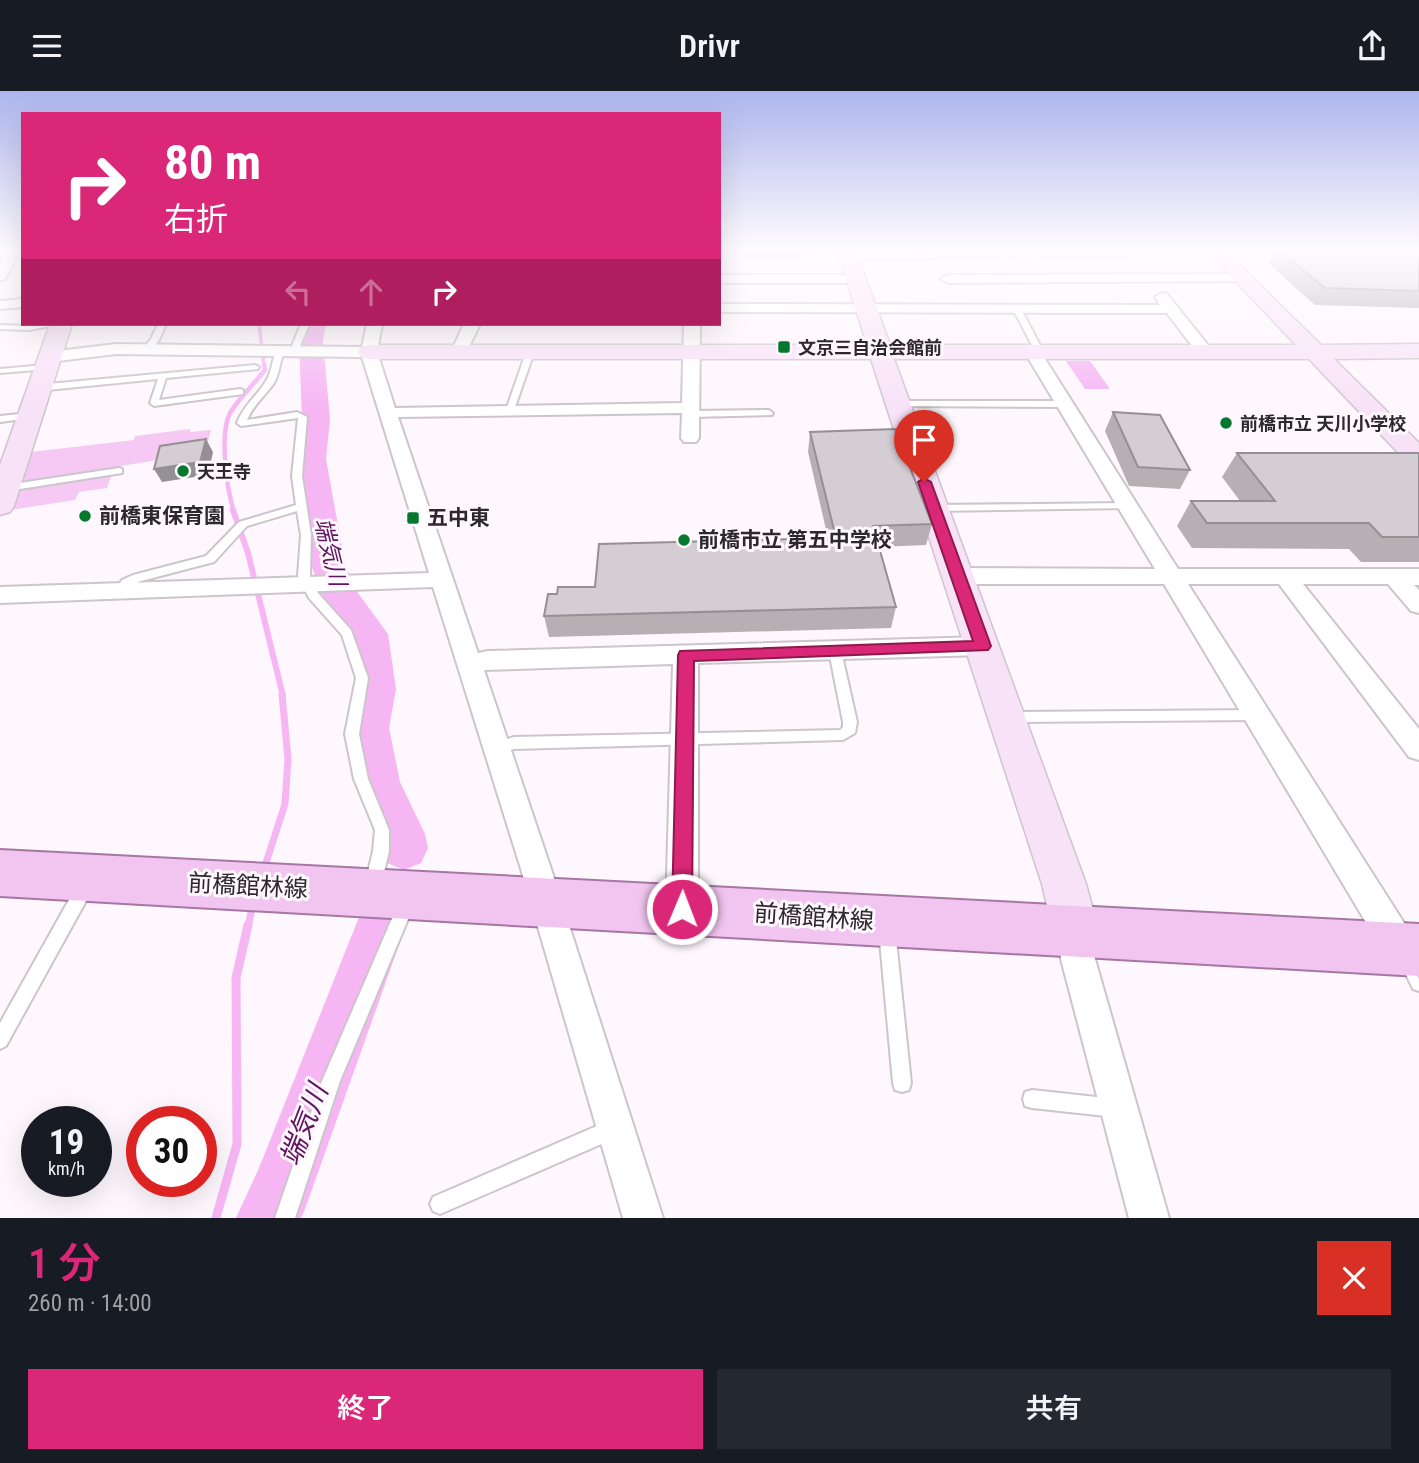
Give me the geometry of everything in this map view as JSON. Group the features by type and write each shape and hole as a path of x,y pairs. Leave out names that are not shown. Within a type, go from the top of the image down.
{"main road":[{"name":"前橋館林線","path":"0,873 544,900 886,922 1075,928 1413,961"}],"street":[{"path":"721,307 744,302"},
{"path":"863,302 1064,884 1075,928 1078,959 1149,1218"},
{"path":"941,302 963,309 1172,309"},
{"path":"959,302 963,309"},
{"path":"1166,302 1205,352"},
{"path":"1266,302 1418,456"},
{"path":"0,305 21,303"},
{"path":"3,497 10,459 29,416 58,326"},
{"path":"374,326 369,352 643,1218"},
{"path":"459,352 471,326"},
{"path":"690,437 692,326"},
{"path":"44,371 116,349 369,352 1419,351"},
{"path":"1035,351 1064,404 1169,576 1413,961"},
{"path":"389,414 510,410 691,411"},
{"path":"1284,575 1419,749"},
{"path":"956,576 1419,577"},
{"path":"1393,576 1419,605"},
{"path":"0,595 423,582 440,578"},
{"path":"469,664 488,660 983,646"},
{"path":"682,909 686,655"}],"lane":[{"path":"1017,309 1035,351"},
{"path":"0,327 44,326"},
{"path":"147,349 161,326"},
{"path":"285,1218 391,893 381,851 382,830 361,779 352,734 362,678 346,633 306,585 303,576 306,535 297,476 303,417 297,415 241,423 244,414 272,377 277,356 288,351 304,326"},
{"path":"510,410 530,352"},
{"path":"0,371 163,376 255,367"},
{"path":"163,376 154,403 240,392"},
{"path":"897,404 1064,404"},
{"path":"691,411 769,414"},
{"path":"0,419 29,416"},
{"path":"3,497 119,471"},
{"path":"933,508 1126,506"},
{"path":"121,591 127,583 137,578 209,559 247,522 300,507"},
{"path":"496,748 514,743 843,735 850,729 850,722 835,651"},
{"path":"1006,717 1258,715"},
{"path":"0,1040 92,878"},
{"path":"886,922 902,1083"},
{"path":"1032,1099 1119,1108"},
{"path":"440,1204 614,1129"}],"shaded area":[{"path":"1066,361 1090,361 1110,389 1085,389"},
{"path":"190,429 190,432 211,430 205,452 19,483 31,452 134,440 135,436"},
{"path":"112,474 107,488 79,492 75,500 10,510 18,488"}],"building":[{"path":"1113,412 1160,415 1190,470 1138,467"},
{"path":"895,429 932,524 873,526 896,607 544,616 548,594 557,594 558,587 595,587 599,544 836,538 810,432"},
{"path":"206,439 200,462 154,469 160,446"},
{"path":"1237,453 1419,453 1419,537 1382,537 1369,523 1207,523 1191,501 1275,501"}],"waterway":[{"path":"259,326 264,366"},
{"name":"端気川","path":"314,326 311,341 316,420 311,459 328,564 339,593 369,634 376,689 368,728 378,782 402,834 404,848"},
{"path":"234,512 225,462 227,422 234,407 265,370 264,364"},
{"path":"233,510 248,553 283,696"},
{"path":"264,869 285,804 288,759 282,694"},
{"path":"248,927 253,903"},
{"name":"端気川","path":"268,1218 283,1187 385,914"},
{"path":"216,1218 237,1144 236,978 248,925"}],"place":[{"name":"文京三自治会館前","path":"784,347"},
{"name":"前橋市立 天川小学校","path":"1226,423"},
{"name":"天王寺","path":"183,471"},
{"name":"前橋東保育園","path":"85,516"},
{"name":"五中東","path":"413,518"},
{"name":"前橋市立 第五中学校","path":"684,540"}],"route":[{"path":"682,909 686,655 983,646 924,482"}]}
